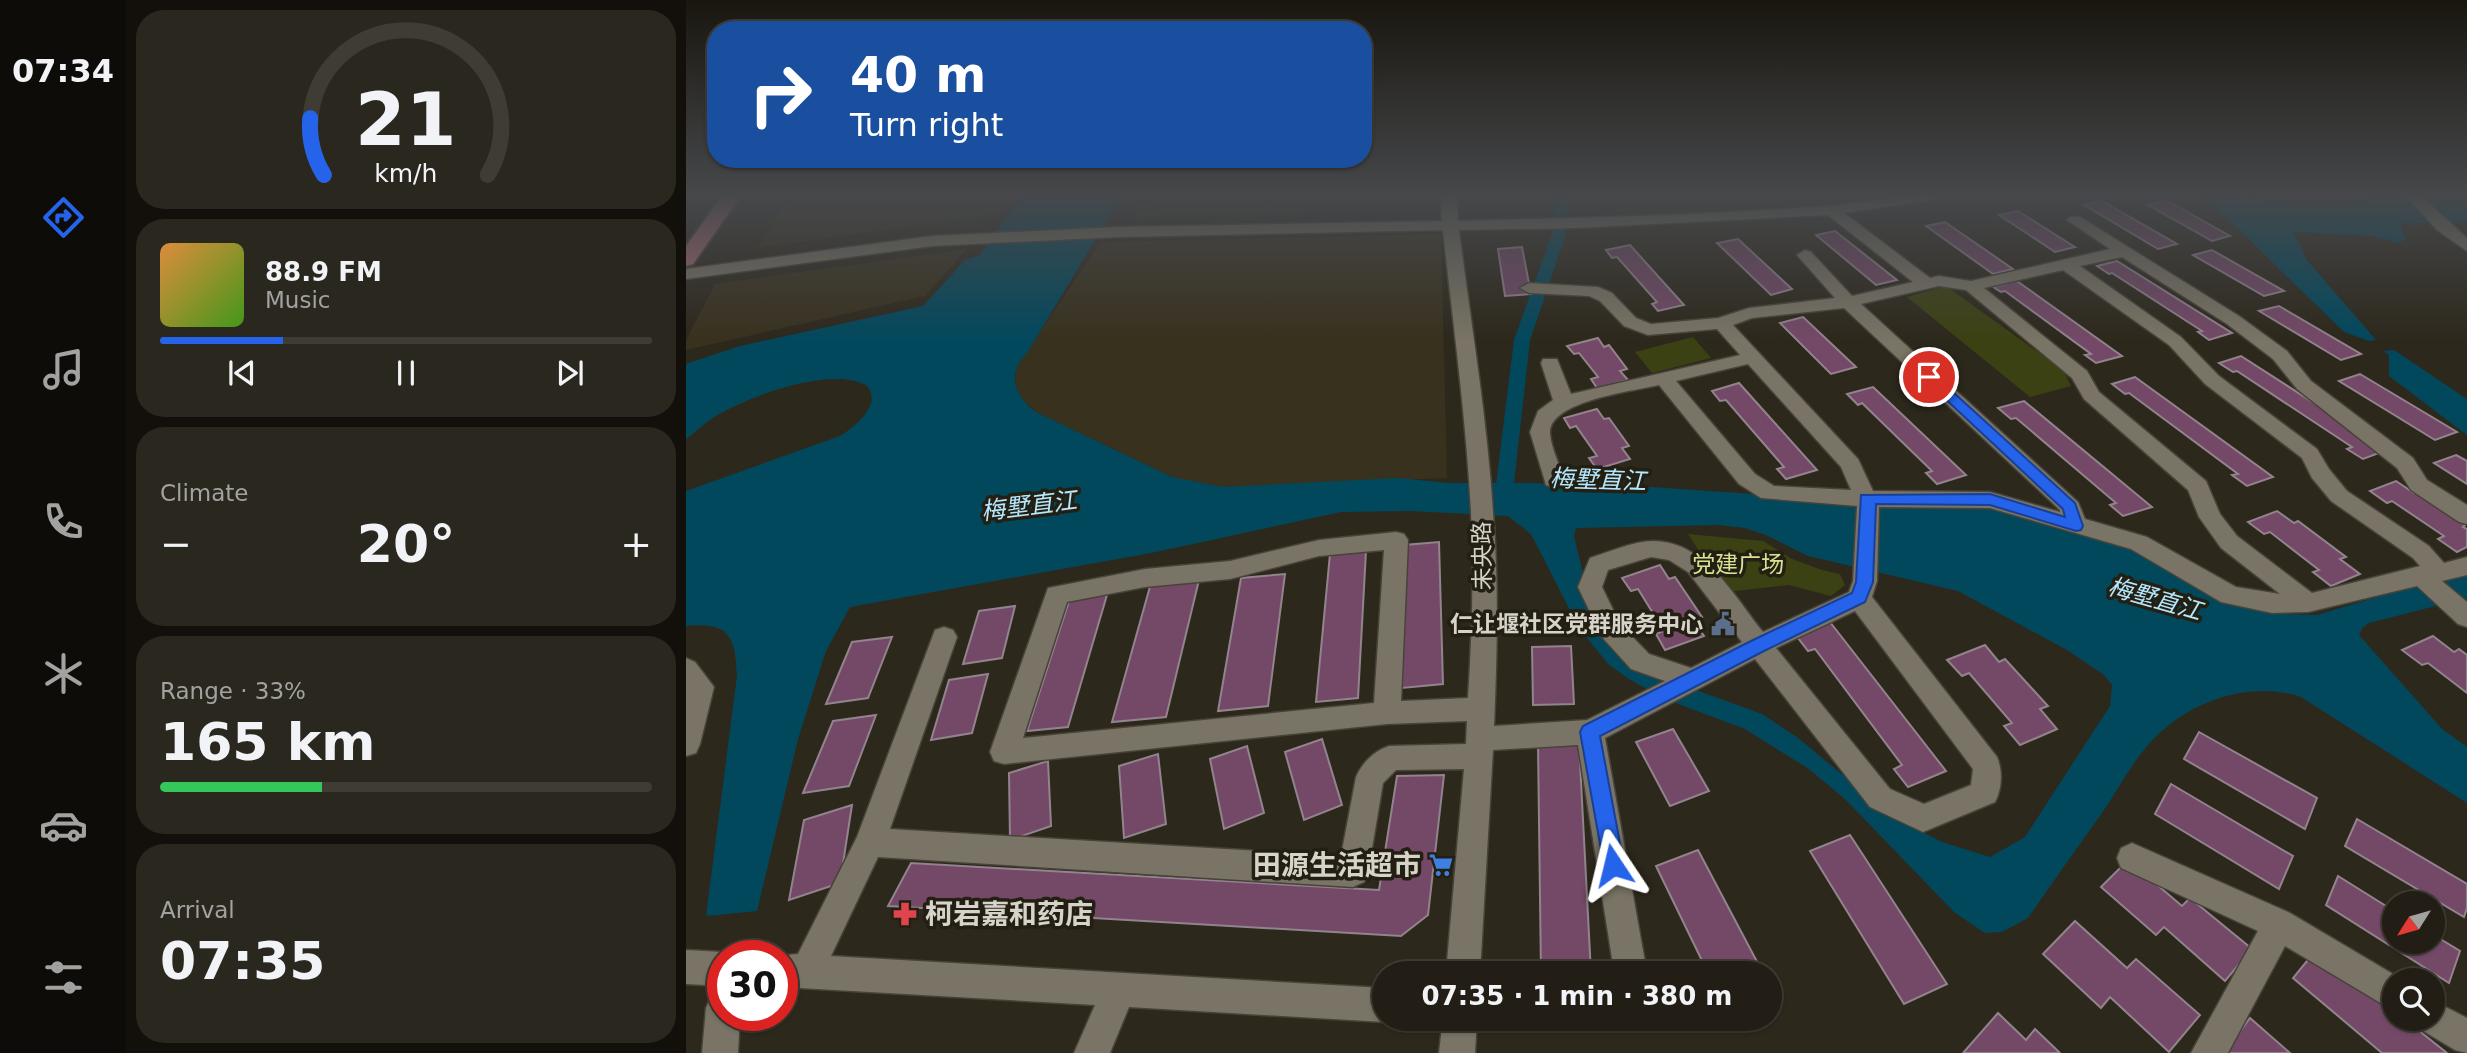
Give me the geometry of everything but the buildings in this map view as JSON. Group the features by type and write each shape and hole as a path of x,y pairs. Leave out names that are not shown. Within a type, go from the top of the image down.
{"main road":[{"path":"686,260 698,243"}],"street":[{"path":"686,274 916,243"},
{"name":"未央路","path":"1452,243 1479,478 1484,555 1481,709 1465,961"},
{"path":"1877,243 1933,283"},
{"path":"1891,243 1933,283"},
{"path":"2109,243 2232,320 2280,355 2304,385 2405,463 2419,485 2467,516"},
{"path":"1529,288 1592,291 1606,298 1630,322 1647,330 1721,323 1749,313 1848,302 1933,283 1970,286 2121,251"},
{"path":"1805,254 1848,302 2070,507 2076,526"},
{"path":"2067,265 2175,341 2212,380 2310,454 2320,473 2339,496 2421,552 2428,573 2462,613"},
{"path":"1970,286 2080,375 2091,395 2198,486 2210,517 2229,542 2308,603"},
{"path":"1688,681 1640,662 1611,630 1590,587 1598,564 1651,549 1675,552 1696,566 1880,798 1923,818 1985,793 1987,766 1862,589 1867,502 1850,464 1750,358 1721,323"},
{"path":"1554,480 1539,432 1545,415 1564,402 1750,358"},
{"path":"1550,363 1564,402"},
{"path":"1663,378 1747,480 1769,493 1867,502 1990,500 2138,543 2230,595 2272,604 2308,603 2467,566"},
{"path":"1387,713 1396,540 1319,548 1230,570 1145,578 1056,595 1004,752 1387,713 1481,709"},
{"path":"870,842 1353,872 1370,777 1389,758 1590,732 1656,700 1862,589"},
{"path":"798,965 870,842 944,637"},
{"path":"686,669 701,687 686,744"},
{"path":"1590,732 1629,961"},
{"path":"2133,858 2279,924 2382,987"},
{"path":"2208,1053 2279,924"},
{"path":"686,967 707,968"},
{"path":"798,970 1372,1004"},
{"path":"1092,1053 1120,988"},
{"path":"2445,1025 2467,1038"},
{"path":"720,1053 721,1031"},
{"path":"1457,1053 1459,1031"}],"shaded area":[{"path":"761,243 792,243 758,248"},
{"path":"1100,243 1441,243 1447,478 1223,487 1190,482 1172,477 1038,413 1019,397 1015,381 1017,365"},
{"path":"967,249 925,296 686,350 686,340 715,284"}],"green space":[{"path":"1946,286 2063,370 2071,386 2030,397 1907,297"},
{"path":"1693,337 1711,358 1652,373 1635,352"},
{"name":"党建广场","path":"1688,534 1763,541 1792,559 1840,574 1845,585 1831,596 1789,585 1726,592"}],"water":[{"name":"梅墅直江","path":"989,243 1093,243 1020,361 1016,369 1016,386 1024,401 1038,413 1172,477 1223,487 1398,478 1448,483 1651,487 1768,495 1860,508 1937,508 1988,503 2058,529 2125,541 2217,598 2272,614 2317,615 2430,581 2467,574 2467,598 2369,623 2362,628 2359,635 2442,729 2467,747 2467,803 2301,697 2280,692 2238,693 2198,707 2162,731 2129,770 2028,918 2002,932 1985,933 1954,912 1845,799 1809,769 1745,729 1665,699 1608,664 1579,628 1531,534 1508,516 1411,511 1341,512 1151,553 850,607 826,651 798,739 757,911 706,916 737,676 732,642 727,634 712,626 686,626 686,491 840,436 860,421 872,399 866,385 850,380 811,381 769,392 731,408 712,418 686,439 686,364 740,346 923,306 965,260 980,255","holes":["1719,525 1745,528 1766,535 1808,556 1958,591 2067,650 2104,675 2112,685 2110,706 2025,837 1990,857 1942,842 1896,819 1798,738 1762,714 1671,681 1591,607 1574,536 1576,528"]},
{"path":"2253,243 2299,243 2306,259 2376,340 2369,341 2344,332"},
{"path":"2394,350 2467,399 2467,435 2389,376 2389,355 2383,351"}],"waterway":[{"path":"1503,501 1522,340 1556,243"}],"place":[{"name":"仁让堰社区党群服务中心","path":"1723,624"},
{"name":"田源生活超市","path":"1441,865"},
{"name":"柯岩嘉和药店","path":"905,914"}],"route":[{"path":"1613,865 1590,732 1859,597 1864,582 1868,505 1866,499 1990,500 2076,526 2070,507 1929,377"}]}
